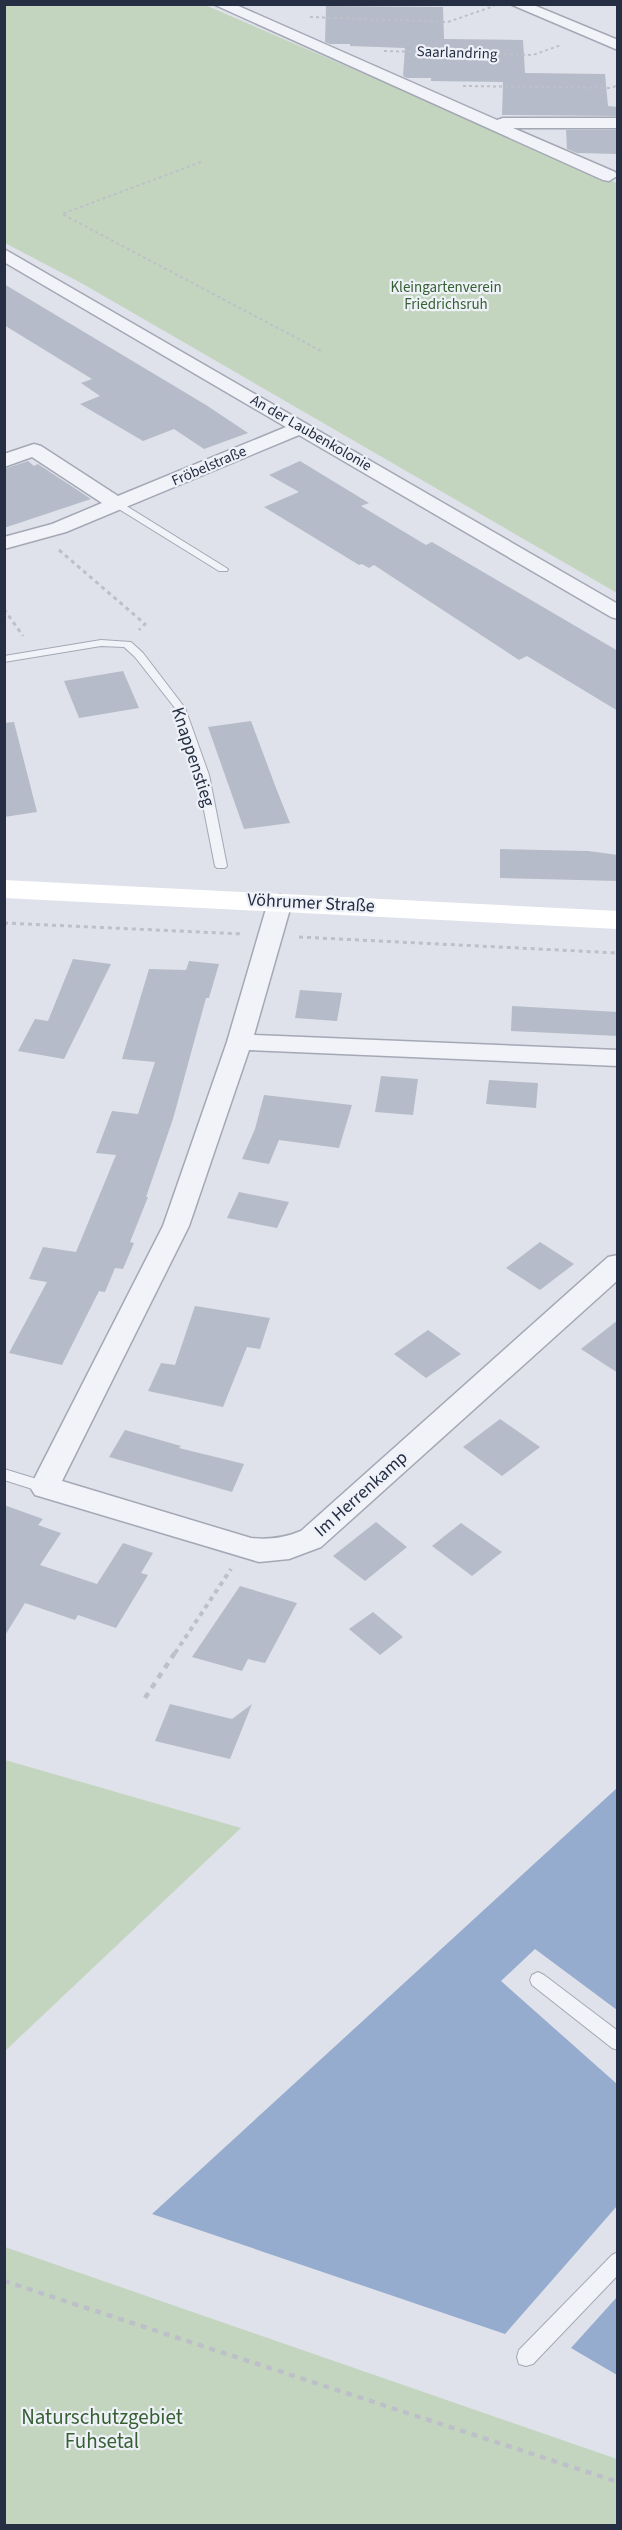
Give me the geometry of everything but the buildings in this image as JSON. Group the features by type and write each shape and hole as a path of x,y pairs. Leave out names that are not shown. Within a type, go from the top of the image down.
{"main road":[{"name":"Vöhrumer Straße","path":"4,889 618,920"}],"street":[{"path":"220,4 609,176"},
{"path":"518,4 618,46"},
{"path":"492,123 618,123"},
{"name":"An der Laubenkolonie","path":"4,254 618,613"},
{"name":"Fröbelstraße","path":"4,543 39,534 117,504 301,427"},
{"path":"4,461 34,450 117,504"},
{"path":"45,1487 176,1226 239,1042 280,902"},
{"path":"239,1042 618,1058"},
{"name":"Im Herrenkamp","path":"45,1487 244,1548 279,1552 311,1539 618,1264"}],"lane":[{"path":"117,504 223,569"},
{"path":"4,659 101,643 127,644"},
{"name":"Knappenstieg","path":"127,644 139,655 180,708 203,775 221,866"},
{"name":"Im Herrenkamp","path":"4,1474 45,1487"},
{"path":"538,1980 618,2042"},
{"path":"526,2357 618,2261"}],"path":[{"name":"Saarlandring","path":"306,17 448,22 498,4"},
{"name":"Saarlandring","path":"380,50 533,55 590,34"},
{"name":"Saarlandring","path":"460,86 611,88 618,85"},
{"path":"201,162 62,214 323,352"},
{"path":"39,534 145,624 127,644"},
{"path":"4,609 36,654"},
{"path":"4,923 618,953"},
{"path":"145,1698 244,1548"},
{"path":"4,2281 618,2482"}],"green space":[{"name":"Kleingartenverein Friedrichsruh","path":"4,5 205,5 617,183 617,593 83,284 5,243"},
{"path":"4,1760 241,1828 5,2051"},
{"name":"Naturschutzgebiet Fuhsetal","path":"5,2247 617,2459 617,2525 5,2525"}],"water":[{"path":"617,1788 617,2010 535,1949 501,1981 617,2084 617,2206 505,2334 152,2214"},
{"path":"617,2297 617,2375 571,2348"}]}
